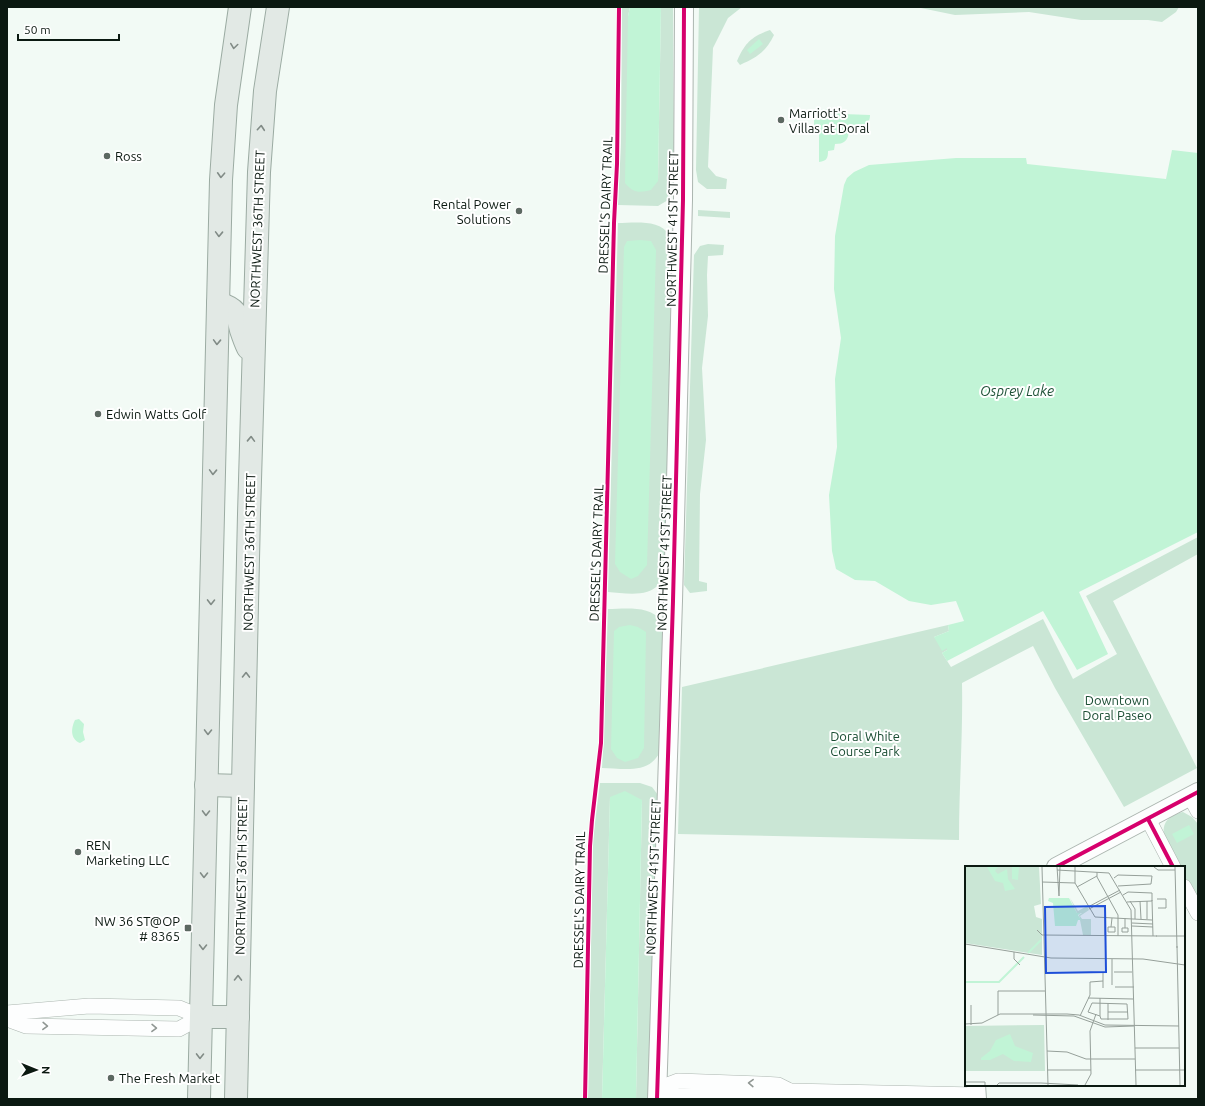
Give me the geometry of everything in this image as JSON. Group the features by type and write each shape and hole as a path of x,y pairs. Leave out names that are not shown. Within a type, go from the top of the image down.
{"main road":[{"path":"199,1099 223,140 230,71 240,7"},
{"name":"NORTHWEST 36TH STREET","path":"236,1099 253,364 260,140 265,91 278,7"},
{"path":"218,303 228,306 235,312 253,364"},
{"path":"206,785 243,786"},
{"path":"201,1017 238,1017"}],"street":[{"name":"NORTHWEST 41ST STREET","path":"657,1094 673,601 683,200 684,7"},
{"path":"1058,866 1148,819 1195,800"},
{"path":"1148,819 1172,866"},
{"path":"1185,889 1198,914"},
{"path":"7,1013 85,1006 115,1006 179,1008 201,1017"},
{"path":"115,1006 115,1027"},
{"path":"7,1019 26,1026 179,1028 201,1017"},
{"path":"657,1094 678,1081 778,1085 789,1091 977,1093"}],"green space":[{"path":"622,7 630,7 628,16 658,181 661,7 673,7 674,189 668,200 658,206 618,205 621,143"},
{"path":"699,7 742,7 728,18 713,48 708,167 716,176 727,179 726,189 707,189 698,182 696,170"},
{"path":"916,7 1179,7 1176,12 1162,22 1148,20 1081,20 1029,12 955,15"},
{"path":"770,30 774,35 764,50 756,57 740,65 737,61 749,41"},
{"path":"698,210 730,212 730,218 698,216"},
{"path":"618,223 646,223 659,226 670,236 672,244 665,573 661,582 654,588 649,591 635,594 608,592"},
{"path":"708,244 724,245 723,255 708,256 708,316 702,368 706,440 700,494 699,581 707,583 707,591 690,593 684,585 694,255 700,246"},
{"name":"Doral White Course Park","path":"1198,537 1198,554 1113,601 1197,768 1124,807 1055,688 1033,646 962,683 959,840 678,834 682,687 948,625 949,631 934,637 947,648 947,650 942,653 951,667 1043,619 1073,679 1117,654 1086,596"},
{"path":"608,609 637,609 650,612 661,621 665,633 661,747 658,755 651,763 638,768 602,768"},
{"path":"600,783 640,783 652,787 658,795 652,1099 636,1099 642,800 610,797 602,1099 588,1099 593,839"},
{"path":"1183,812 1192,817 1198,824 1198,901 1185,877 1185,866 1180,866 1164,834 1164,826 1166,822 1175,815"}],"water":[{"path":"630,7 661,7 658,181 651,190 643,192 631,189 625,183 628,16"},
{"path":"759,39 763,44 750,54 747,50"},
{"path":"842,109 843,114 870,115 870,118 867,123 855,125 855,131 849,131 848,137 845,141 835,144 834,150 828,151 828,156 826,159 819,162 819,130 814,130 814,115 819,110"},
{"name":"Osprey Lake","path":"1172,150 1198,153 1198,532 1079,592 1108,654 1077,670 1043,611 947,661 942,653 947,650 947,648 942,651 934,637 949,631 948,625 964,621 956,601 931,605 909,601 875,581 855,580 836,569 832,551 829,495 837,447 835,379 841,338 834,289 835,236 844,185 847,178 854,172 869,165 956,158 1026,158 1027,164 1166,179"},
{"path":"627,241 651,241 656,250 647,565 638,576 631,579 620,572 615,564 624,247"},
{"path":"630,625 638,627 646,632 644,748 638,758 625,762 617,758 611,749 614,631 619,627"},
{"path":"79,719 84,724 83,732 85,740 80,743 74,739 72,733 75,720"},
{"path":"625,791 642,800 636,1099 602,1099 610,797"},
{"path":"1189,825 1194,834 1177,843 1172,834"}],"cycle path":[{"name":"DRESSEL'S DAIRY TRAIL","path":"585,1099 590,846 601,743 614,223 617,164 619,7"},
{"path":"657,1099 673,601 683,200 684,7"},
{"path":"1058,866 1198,792"},
{"path":"1148,819 1172,866"}],"place":[{"name":"Marriott's Villas at Doral","path":"781,120"},
{"name":"Ross","path":"107,156"},
{"name":"Rental Power Solutions","path":"519,211"},
{"name":"Edwin Watts Golf","path":"98,414"},
{"name":"REN Marketing LLC","path":"78,852"},
{"name":"NW 36 ST@OP # 8365","path":"188,928"},
{"name":"The Fresh Market","path":"111,1078"}],"park label":[{"name":"Downtown Doral Paseo","path":"1117,708"}]}
